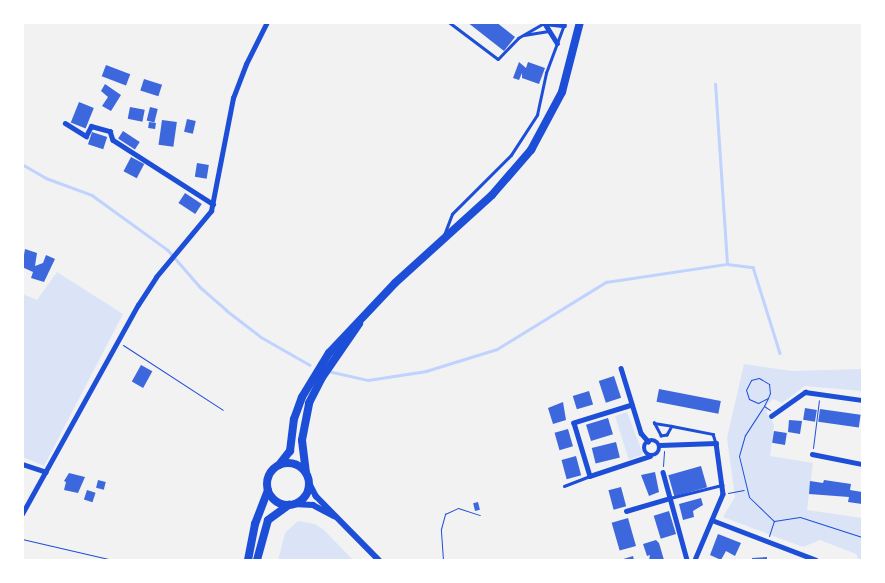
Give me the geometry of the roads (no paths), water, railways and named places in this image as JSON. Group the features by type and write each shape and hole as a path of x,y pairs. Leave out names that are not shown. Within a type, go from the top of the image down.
{"main road":[{"path":"248,560 257,518 268,490 270,474 290,452 296,412 309,382 345,333 500,187 540,135 568,75 580,22"},
{"path":"257,560 268,520 304,498 309,482 306,473 303,434 311,397 370,308"},
{"path":"279,465 297,464 306,473"},
{"path":"268,490 277,502 292,505"}],"street":[{"path":"22,514 138,305 168,262 201,225 213,204 233,98 267,22"},
{"path":"544,23 565,24"},
{"path":"544,23 557,43"},
{"path":"65,123 86,136 91,126 110,131 113,140 213,204"},
{"path":"621,368 641,433 648,441 657,441 662,445 716,443 723,494 695,560"},
{"path":"771,416 805,392 862,400"},
{"path":"632,405 574,423 590,476 658,454 662,445"},
{"path":"648,441 644,447 650,456"},
{"path":"812,454 862,464"},
{"path":"22,464 46,472"},
{"path":"663,472 687,560"},
{"path":"309,482 316,496 380,560"},
{"path":"626,510 670,498"},
{"path":"292,505 316,506 340,520"},
{"path":"712,520 816,560"}],"lane":[{"path":"450,22 494,57 501,58 520,36 544,23"},
{"path":"443,239 452,214 510,155 529,128 539,108 544,80 565,24"},
{"path":"520,36 550,32"},
{"path":"672,426 667,435 661,436 654,423 672,426 713,434 716,443"},
{"path":"564,486 590,476"},
{"path":"670,498 722,485"}],"waterway":[{"path":"328,371 368,380 426,371 497,349 606,282 727,264 715,84"},
{"path":"22,164 46,178 92,195 168,250 200,287 226,310 261,337 310,365"},
{"path":"727,264 753,267 780,353"}]}
